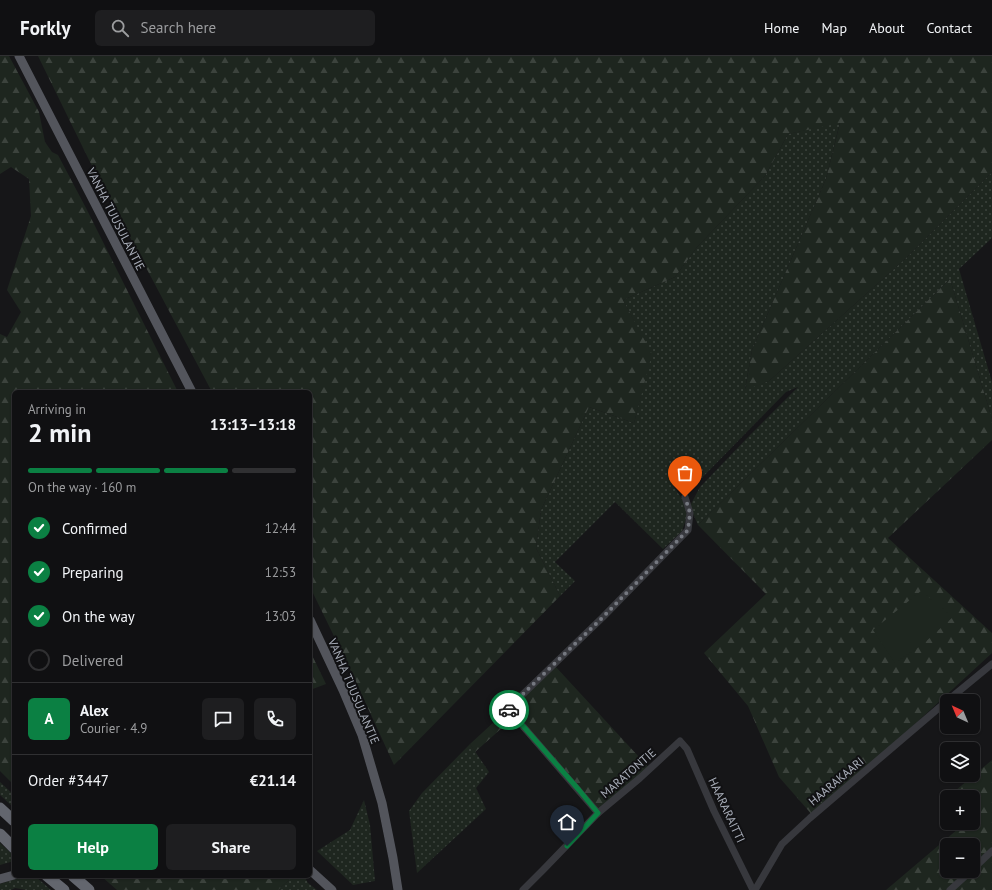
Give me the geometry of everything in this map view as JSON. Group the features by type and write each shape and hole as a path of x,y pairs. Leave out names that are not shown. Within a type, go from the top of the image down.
{"highway":[{"path":"0,808 12,819"},
{"path":"0,834 12,846"},
{"path":"75,878 89,890"},
{"path":"51,879 64,890"}],"main road":[{"name":"VANHA TUUSULANTIE","path":"19,56 191,390"},
{"name":"VANHA TUUSULANTIE","path":"312,624 362,735 382,803 398,890"},
{"path":"312,872 332,890"},
{"path":"0,879 12,875"}],"street":[{"path":"598,813 509,710 519,698 603,617 688,530 690,513 685,497"},
{"name":"HAARAKAARI","path":"956,694 992,664"},
{"name":"HAARAKAARI","path":"754,890 782,844 814,814 940,707"},
{"name":"HAARARAITTI","path":"680,741 686,748 714,811 754,890"},
{"name":"MARATONTIE","path":"525,889 598,813 640,778 680,741"},
{"path":"980,862 992,851"},
{"path":"950,890 963,878"}],"green space":[{"path":"0,56 9,56 39,112 45,142 52,152 58,155 177,390 12,390 12,783 0,771 0,334 7,337 21,312 7,290 31,216 29,179 11,167 0,174"},
{"path":"38,56 992,56 992,172 905,259 769,381 745,390 752,350 826,179 840,123 788,134 765,176 697,247 675,277 623,300 652,354 634,423 589,407 541,510 536,548 560,596 394,765 312,591 312,390 211,390 89,160"},
{"path":"840,122 826,179 752,350 745,389 769,381 905,259 992,172 992,238 959,269 992,382 992,419 950,279 698,525 690,507 700,487 798,387 786,392 693,487 685,492 677,476 671,482 684,502 687,516 682,531 663,549 615,502 555,562 575,581 560,596 536,548 541,510 589,407 634,423 651,354 623,300 675,277 697,247 765,176 788,134"},
{"path":"950,279 992,419 992,440 888,538 992,633 992,653 948,694 940,694 940,701 814,817 779,777 748,706 704,653 766,594 698,525"},
{"path":"921,591 953,617 923,644 895,663 873,630"},
{"path":"312,655 326,684 312,689"},
{"path":"555,666 651,770 599,817 512,719 475,752 470,744"},
{"path":"470,744 489,772 476,788 486,809 417,873 409,811 422,793"},
{"path":"992,760 992,890 886,890 940,844 940,878 980,878 980,838 947,838 957,830 980,830 980,790 956,790 966,782 980,782 980,770"},
{"path":"0,782 12,793 12,806 0,795"},
{"path":"364,800 370,825 375,881 353,885 317,851 350,830"},
{"path":"0,843 12,854 12,862 0,865"},
{"path":"19,878 37,878 51,890 26,890 15,888 11,890 0,890 0,884"},
{"path":"103,878 293,878 278,890 117,890"},
{"path":"305,878 308,883 317,890 278,890 290,879"}],"way so far":[{"path":"509,710 519,698 603,617 688,530 690,513 685,497"}],"route":[{"path":"509,710 598,813 567,846"}]}
